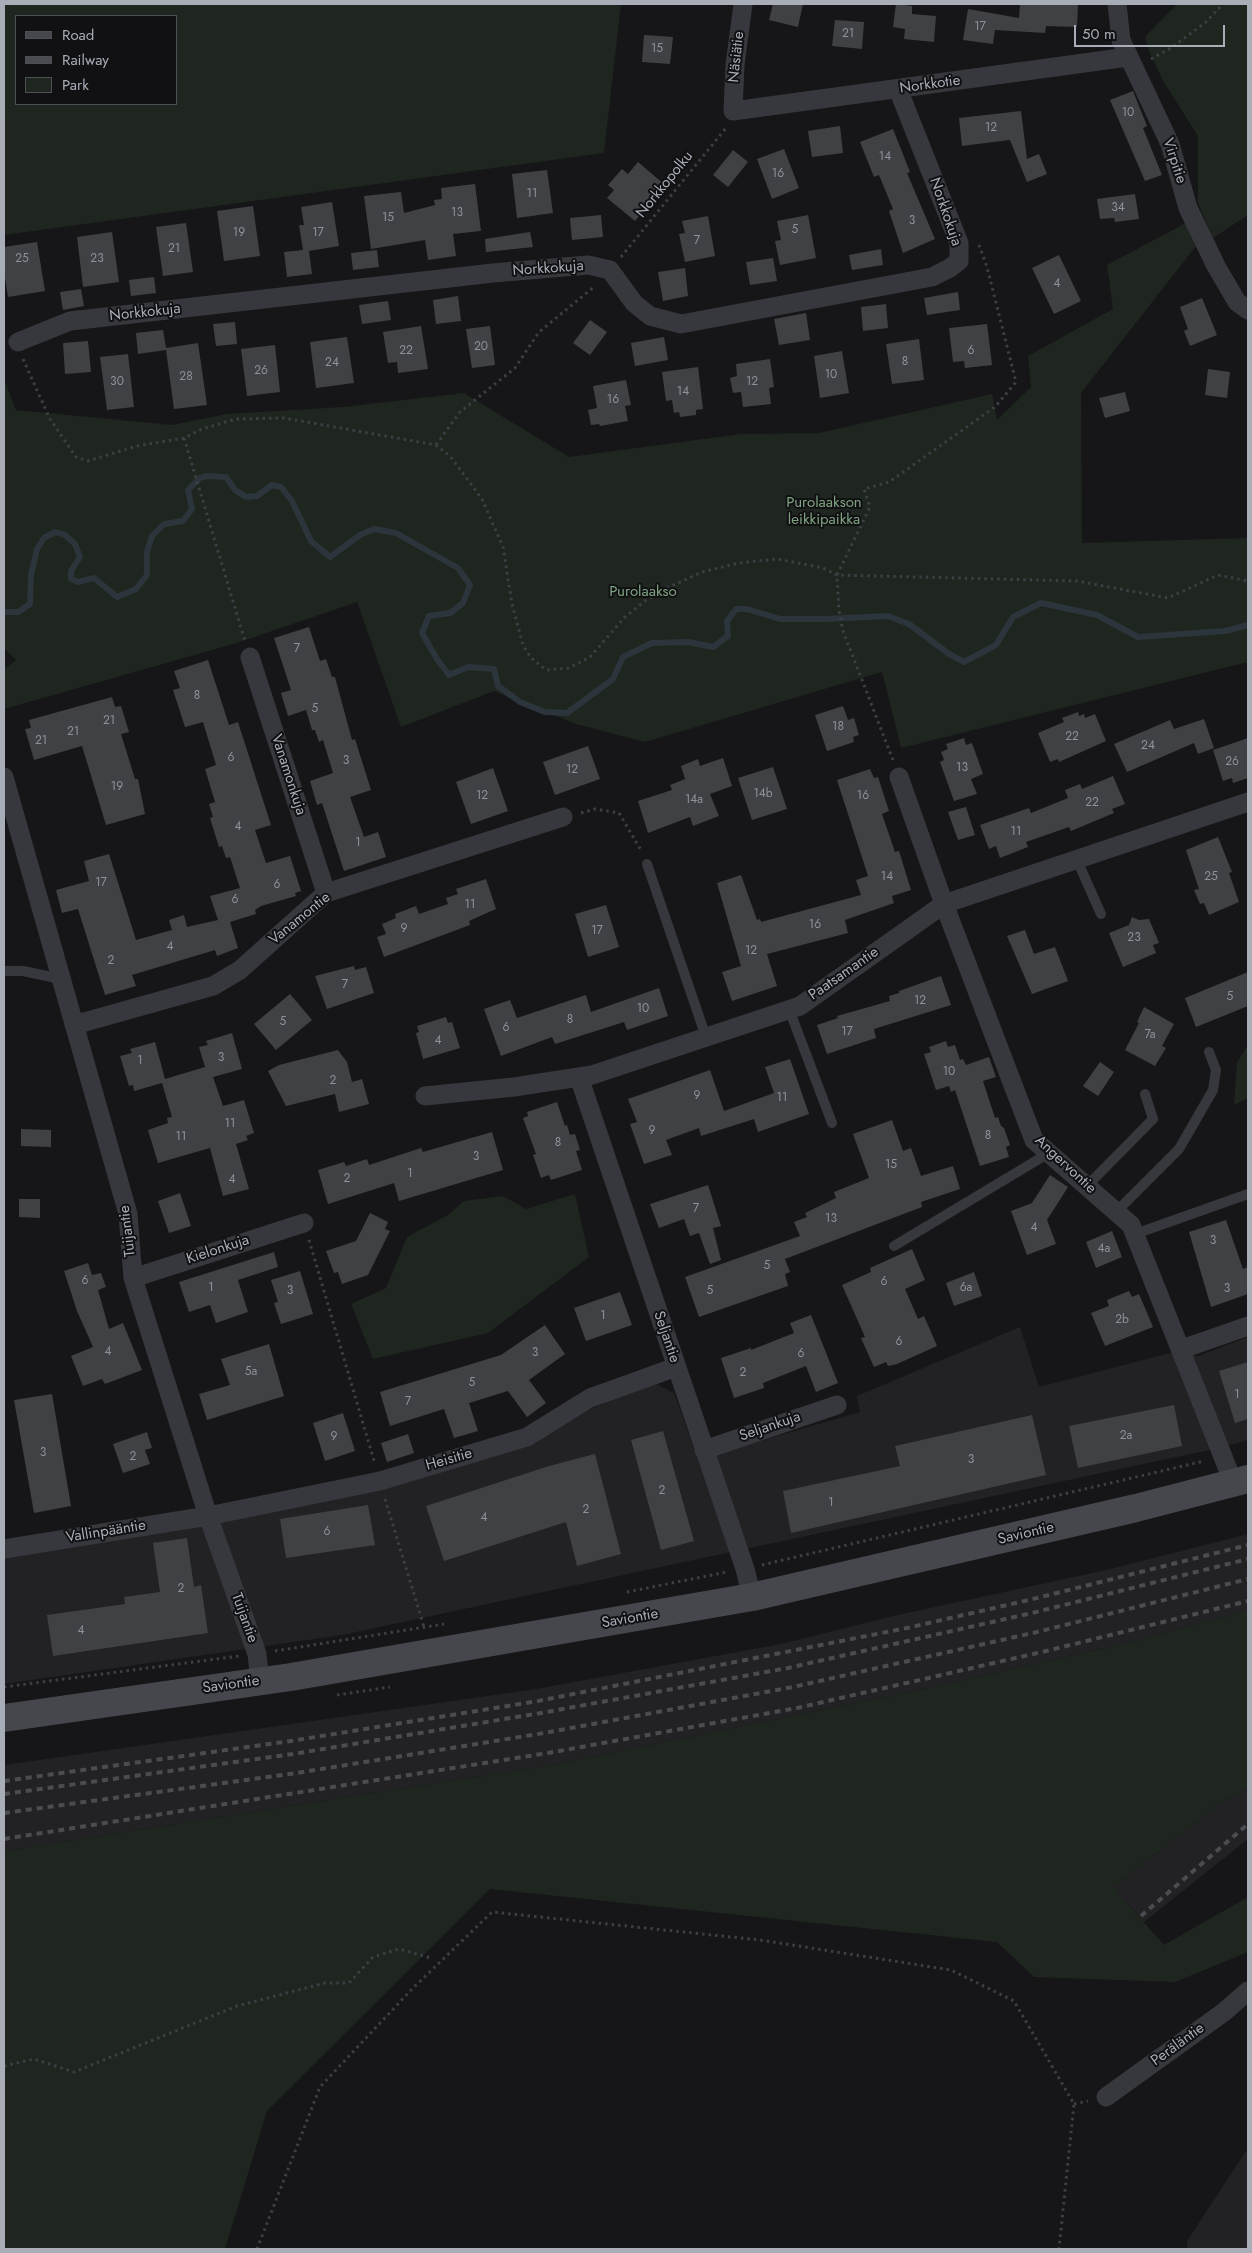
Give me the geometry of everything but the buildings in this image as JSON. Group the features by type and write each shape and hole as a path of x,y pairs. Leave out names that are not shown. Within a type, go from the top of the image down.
{"main road":[{"name":"Saviontie","path":"4,1718 260,1681 752,1597 1136,1508 1241,1480"}],"street":[{"name":"Näsiätie","path":"732,111 735,65 743,4"},
{"name":"Virpitie","path":"1117,4 1121,40 1170,144 1188,208 1237,302 1248,310"},
{"name":"Norkkotie","path":"732,111 898,89 1131,62"},
{"name":"Norkkokuja","path":"18,342 70,321 493,273 588,265 610,270 634,303 650,316 681,324 932,277 959,262 959,243 898,89"},
{"name":"Vanamonkuja","path":"250,657 326,894"},
{"name":"Angervontie","path":"899,777 944,904 1034,1140 1131,1225 1224,1457 1241,1480"},
{"name":"Tuijantie","path":"4,778 128,1214 133,1278 208,1516 257,1654 260,1681"},
{"name":"Paatsamantie","path":"424,1096 514,1087 579,1077 800,1006 944,904 1248,802"},
{"name":"Vanamontie","path":"74,1024 213,986 240,970 326,894 563,817"},
{"name":"Seljantie","path":"579,1077 745,1568 752,1597"},
{"name":"Kielonkuja","path":"133,1278 304,1223"},
{"path":"1182,1349 1248,1326"},
{"name":"Heisitie","path":"208,1516 380,1481 527,1437 590,1398 676,1366"},
{"name":"Seljankuja","path":"704,1450 837,1405"},
{"name":"Vallinpääntie","path":"4,1549 208,1516"},
{"name":"Peräläntie","path":"1106,2097 1224,2012 1248,1990"}],"lane":[{"path":"1077,860 1101,914"},
{"path":"647,864 706,1037"},
{"path":"4,971 23,971 61,979"},
{"path":"789,1009 832,1123"},
{"path":"1116,1212 1179,1150 1213,1090 1216,1070 1209,1052"},
{"path":"1087,1186 1153,1119 1145,1094"},
{"path":"894,1246 1049,1153"},
{"path":"1135,1234 1248,1194"}],"path":[{"path":"1131,62 1171,48 1206,22 1223,4"},
{"name":"Norkkopolku","path":"436,446 460,412 515,368 539,332 587,295 610,270 724,131 732,111"},
{"path":"899,777 844,631 838,611 837,575 870,506 864,489 889,482 995,407 1016,382 987,268"},
{"path":"18,342 23,360 50,420 76,457 88,460 137,446 184,438 202,429 236,419 284,418 436,446 450,456 482,499 503,547 512,604 523,645 531,658 546,670 569,668 590,657 625,617 645,601 667,588 702,572 739,563 777,559 823,568 837,575 1077,581 1168,598 1218,575 1248,581"},
{"path":"184,438 189,460 204,502 250,657"},
{"path":"563,817 596,809 618,813 639,845 647,864"},
{"path":"304,1223 424,1627"},
{"name":"Saviontie","path":"623,1593 745,1568 1224,1457"},
{"name":"Saviontie","path":"4,1687 257,1654 452,1623"},
{"path":"257,2249 320,2087 412,1989 492,1912 760,1940 951,1970 1014,2002 1074,2104 1059,2249"},
{"path":"4,2066 34,2059 74,2072 237,2006 325,1983 349,1983 373,1957 399,1949 431,1958"}],"shaded area":[{"path":"1020,1327 1039,1387 1174,1352 1198,1356 1248,1337 1248,1440 1214,1449 342,1635 4,1684 4,1550 529,1445 597,1406 654,1383 674,1393 698,1459 860,1412 857,1396"},
{"path":"1248,1534 1248,1610 1127,1643 920,1690 551,1765 4,1851 4,1765 536,1689 781,1644 898,1615 1106,1570"},
{"path":"1248,1787 1248,1839 1144,1922 1113,1887 1217,1806"},
{"path":"1248,2148 1248,2249 1187,2249 1187,2241"}],"green space":[{"path":"4,4 621,4 604,153 4,235"},
{"path":"1177,4 1248,4 1248,215 1213,238 1198,203 1198,136 1162,79 1149,51 1145,37"},
{"name":"Purolaakso","path":"1186,223 1196,246 1081,393 1082,543 1248,538 1248,662 901,748 882,672 645,742 576,724 494,691 401,727 357,602 237,643 4,709 4,669 16,660 4,648 4,379 16,410 172,425 227,414 343,407 464,393 569,457 741,434 819,433 992,394 997,420 1031,387 1028,356 1113,309 1107,265"},
{"path":"1248,1045 1248,1098 1234,1105 1237,1062"},
{"path":"575,1194 589,1257 488,1333 373,1359 351,1304 386,1288 407,1237 448,1215 464,1201 503,1196 526,1209"},
{"path":"1248,1610 1248,1787 1217,1806 1113,1887 1164,1945 1248,1897 1248,1952 1175,1982 1034,1977 997,1942 490,1889 267,2111 225,2249 4,2249 4,1851 551,1765 920,1690 1127,1643"}],"waterway":[{"path":"4,612 18,612 30,604 31,575 37,549 44,538 55,532 65,535 75,544 80,557 71,571 71,579 78,582 94,578 117,597 136,589 147,575 147,552 152,536 164,524 183,521 192,509 188,490 200,478 207,476 226,477 235,490 246,497 257,496 272,485 281,487 292,501 311,541 330,557 360,535 374,529 396,533 458,568 470,585 463,603 450,613 429,616 422,633 437,659 449,675 468,667 494,669 498,686 520,702 545,712 567,713 613,679 623,657 652,643 689,642 713,647 728,636 727,621 736,609 747,609 780,619 888,616 909,624 949,654 964,662 996,645 1013,617 1041,603 1097,615 1138,637 1225,631 1248,625"}],"railway":[{"path":"4,1781 291,1741 538,1701 907,1628 1029,1600 1248,1545"},
{"path":"4,1794 293,1754 541,1713 788,1668 1032,1613 1248,1559"},
{"path":"4,1813 297,1773 544,1733 793,1687 1037,1632 1248,1579"},
{"path":"4,1839 548,1753 797,1708 1042,1652 1248,1601"},
{"path":"1141,1916 1248,1824"}],"park label":[{"name":"Purolaakson leikkipaikka","path":"824,512"}]}
